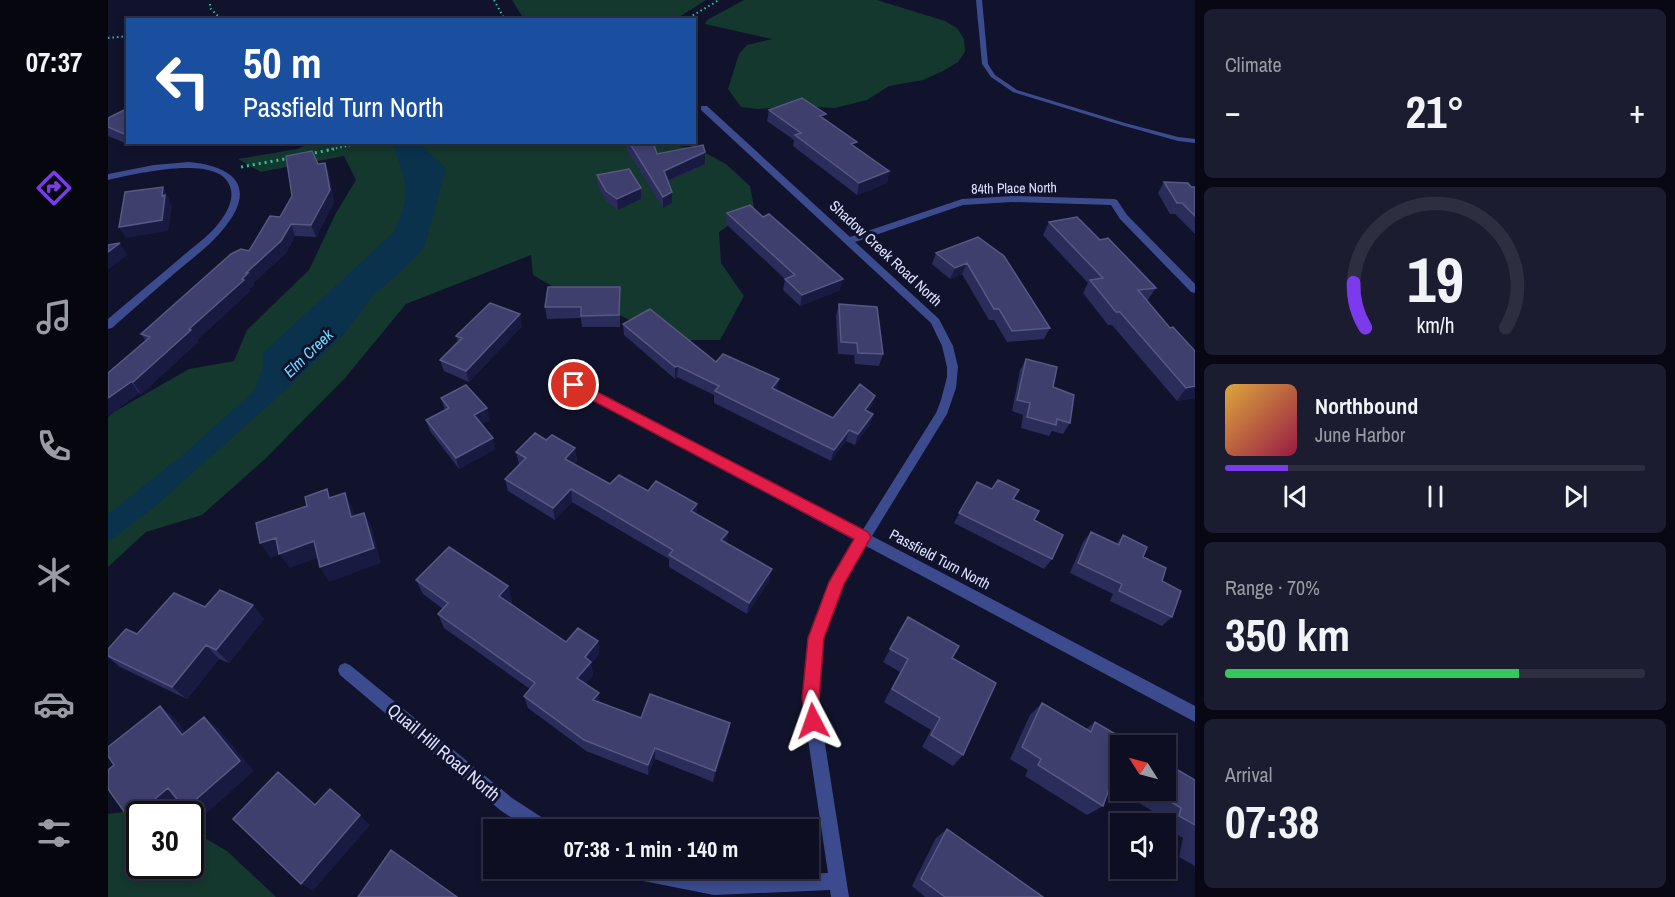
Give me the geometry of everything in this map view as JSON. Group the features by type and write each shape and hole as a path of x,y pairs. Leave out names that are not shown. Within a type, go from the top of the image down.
{"street":[{"name":"Shadow Creek Road North","path":"704,108 935,321 947,341 954,365 952,389 941,414 837,582 816,638 810,699 838,889"},
{"path":"108,177 190,165 210,167 222,172 234,183 234,203 229,216 197,250 108,325"},
{"name":"84th Place North","path":"849,242 962,202 1012,199 1114,202 1123,217 1195,290"},
{"name":"Passfield Turn North","path":"574,385 1195,714"},
{"name":"Quail Hill Road North","path":"345,670 506,804 529,819"},
{"path":"678,879 714,886 838,889"}],"lane":[{"path":"979,0 985,64 993,76 1015,92 1145,130 1195,141"}],"path":[{"path":"494,0 504,18"},
{"path":"688,18 718,0"},
{"path":"210,4 210,8 220,18"},
{"path":"108,38 126,36"},
{"path":"308,154 357,144"},
{"path":"222,172 297,156"}],"green space":[{"path":"512,0 706,0 678,18 523,18"},
{"path":"744,0 877,0 945,21 957,28 964,39 965,52 958,62 923,80 889,86 867,100 835,108 796,106 758,109 741,107 728,89 739,54 747,45 772,39 705,24 707,20"},
{"path":"309,144 666,144 698,149 726,164 750,186 754,208 719,232 721,263 744,296 720,340 671,340 609,310 567,295 533,275 531,255 406,304 345,378 265,459 202,515 146,532 108,567 108,417 189,369 234,361 247,330 309,270 336,213 356,180 344,156 261,172 238,159 297,149"},
{"path":"126,812 126,879 204,879 204,838 227,851 276,897 108,897 108,814"}],"water":[{"name":"Elm Creek","path":"393,144 419,144 446,168 424,248 374,294 344,334 290,386 153,508 108,542 108,514 184,454 255,390 264,363 262,354 394,232 406,196 403,173"}],"building":[{"path":"802,98 826,114 820,116 857,142 851,144 889,171 859,183 795,135 801,133 769,110"},
{"path":"126,109 126,133 108,127 108,118"},
{"path":"630,144 654,144 657,154 703,145 705,152 664,171 672,192 663,197"},
{"path":"312,151 318,164 325,163 330,190 311,225 291,224 281,241 246,273 248,273 242,279 244,280 133,382 108,398 108,373 150,337 141,334 231,254 241,249 249,251 270,216 280,217 292,196 286,156"},
{"path":"629,169 641,188 617,199 606,191 597,175"},
{"path":"1164,182 1188,183 1191,187 1195,187 1195,216 1182,203 1177,203"},
{"path":"163,187 162,196 165,195 162,220 119,227 125,192"},
{"path":"750,205 763,217 769,214 843,279 802,295 785,279 795,275 727,213"},
{"path":"1077,217 1100,240 1108,238 1156,288 1138,290 1170,328 1173,327 1195,351 1195,386 1186,388 1120,312 1116,312 1090,280 1103,278 1049,222"},
{"path":"978,237 1004,256 1050,328 1012,331 999,309 994,309 967,263 955,268 936,253"},
{"path":"120,243 108,252 108,245"},
{"path":"548,287 620,287 619,315 581,316 581,307 545,307"},
{"path":"490,303 520,314 466,371 440,360 462,338 456,336"},
{"path":"839,304 877,307 883,354 858,353 857,343 841,342"},
{"path":"650,309 716,362 723,354 779,379 772,388 833,418 860,384 875,396 865,410 873,414 858,434 849,430 834,450 715,391 719,386 678,366 675,367 623,324"},
{"path":"1026,359 1057,367 1053,387 1074,395 1070,423 1057,419 1056,425 1027,417 1030,403 1017,400"},
{"path":"466,385 487,408 474,415 493,438 456,458 426,420 449,408 441,398"},
{"path":"535,433 546,440 552,435 575,448 565,459 610,484 619,475 648,491 656,481 697,504 691,511 728,532 721,540 772,569 749,603 669,555 673,550 571,489 553,508 505,479 526,458 516,452"},
{"path":"998,480 1019,490 1013,499 1039,511 1034,520 1063,535 1052,559 959,513 977,482 992,489"},
{"path":"327,489 329,498 345,493 351,517 364,513 374,548 320,567 314,541 279,554 276,538 260,543 256,523 307,506 305,497"},
{"path":"1091,532 1119,545 1123,535 1147,547 1143,557 1166,568 1162,581 1181,591 1172,617 1119,591 1122,584 1078,563"},
{"path":"449,547 508,586 499,596 566,642 578,628 598,641 585,657 591,662 577,678 599,693 593,700 641,718 650,694 730,723 715,771 655,748 648,765 584,740 524,696 535,683 438,614 448,603 416,580"},
{"path":"220,590 253,605 216,650 206,645 172,687 108,656 108,649 126,629 137,634 174,593 205,607"},
{"path":"908,617 959,646 952,658 996,683 963,755 931,735 940,718 892,689 908,659 890,649"},
{"path":"1042,703 1091,732 1095,722 1117,735 1110,735 1110,786 1103,806 1038,765 1041,759 1022,747"},
{"path":"160,706 182,735 204,717 240,761 194,801 179,801 168,788 153,801 126,801 126,814 108,789 108,770 114,765 108,756 108,747"},
{"path":"1176,769 1195,780 1195,825 1179,816 1181,808 1170,801 1176,801"},
{"path":"278,772 315,805 330,789 360,815 301,884 233,819"},
{"path":"947,829 1043,897 945,897 921,879"},
{"path":"391,850 457,897 358,897"}],"route":[{"path":"574,385 863,537 837,582 816,638 810,699 813,721"}]}
